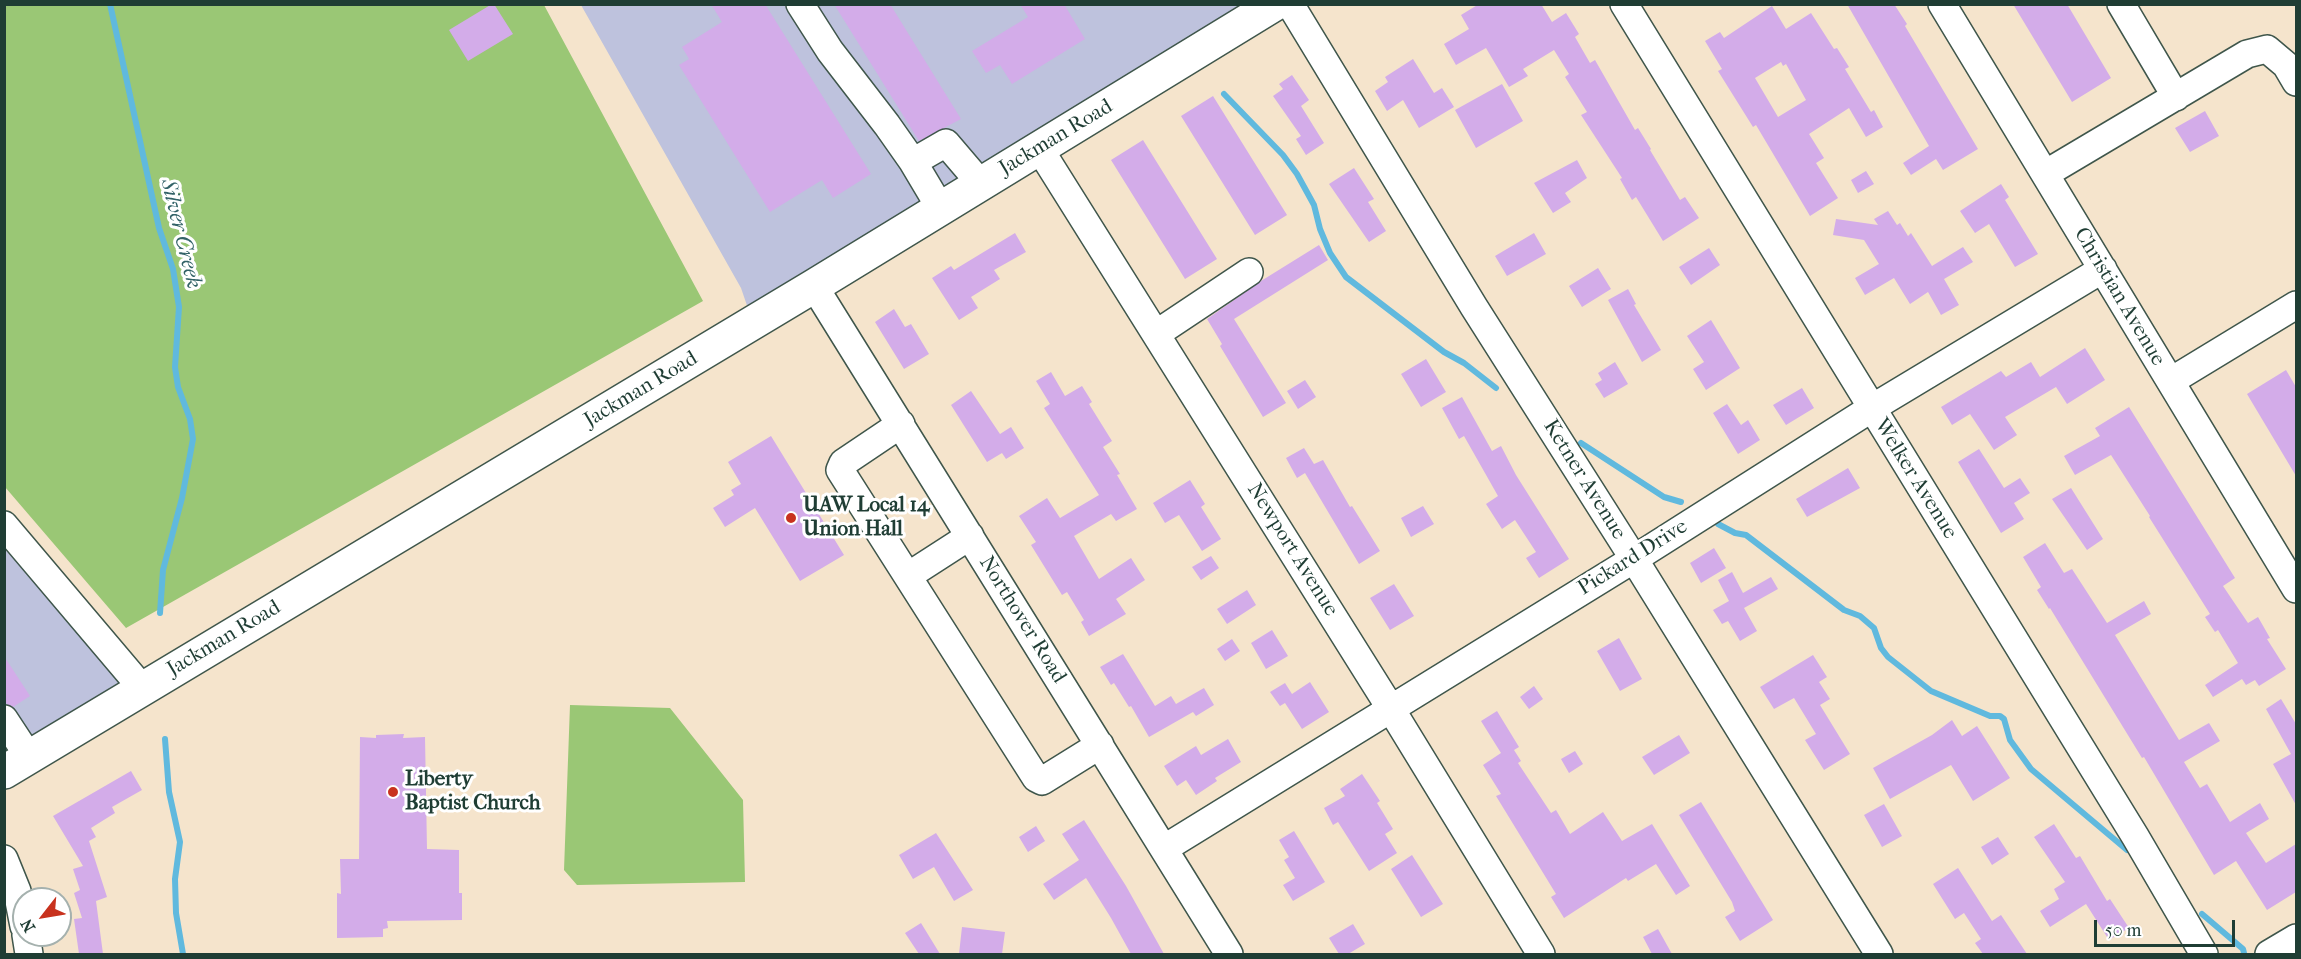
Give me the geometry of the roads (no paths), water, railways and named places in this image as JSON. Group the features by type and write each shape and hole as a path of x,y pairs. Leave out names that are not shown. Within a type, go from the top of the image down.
{"main road":[{"name":"Jackman Road","path":"16,764 814,286 1271,6"}],"street":[{"path":"800,4 830,51 913,162 941,208"},
{"name":"Welker Avenue","path":"1623,4 2129,826 2204,954"},
{"name":"Christian Avenue","path":"1942,4 2296,589"},
{"path":"2121,4 2176,97"},
{"name":"Ketner Avenue","path":"1271,6 1474,308 1634,558 1879,954"},
{"path":"2045,174 2247,54 2267,49 2286,65 2296,82"},
{"path":"913,162 946,143 981,184"},
{"name":"Newport Avenue","path":"1039,148 1391,709 1541,954"},
{"name":"Pickard Drive","path":"1165,848 1872,408 2103,269"},
{"path":"1156,334 1249,272"},
{"name":"Northover Road","path":"814,286 1229,954"},
{"path":"2171,381 2296,306"},
{"path":"901,424 843,463 840,470 1036,778 1042,781 1100,744"},
{"path":"4,525 142,688"},
{"path":"908,576 970,536"},
{"path":"4,719 16,764"},
{"path":"4,859 14,887"},
{"path":"2269,954 2296,938"}],"waterway":[{"name":"Silver Creek","path":"110,4 159,228 173,269 179,307 175,367 178,387 190,419 193,439 182,498 163,570 160,613"},
{"path":"1224,94 1283,155 1297,174 1314,205 1320,229 1330,253 1346,277 1444,352 1464,363 1496,388"},
{"path":"1581,443 1664,497 1681,502"},
{"path":"1718,524 1735,533 1746,535 1844,610 1860,616 1874,628 1881,648 1888,657 1931,691 1990,716 2000,716 2004,719 2010,740 2031,769 2127,850"},
{"name":"Silver Creek","path":"165,739 169,792 180,842 175,879 176,913 183,954"},
{"path":"2202,914 2243,949 2244,953"}],"place":[{"name":"UAW Local 14 Union Hall","path":"791,518"},
{"name":"Liberty Baptist Church","path":"393,792"}]}
